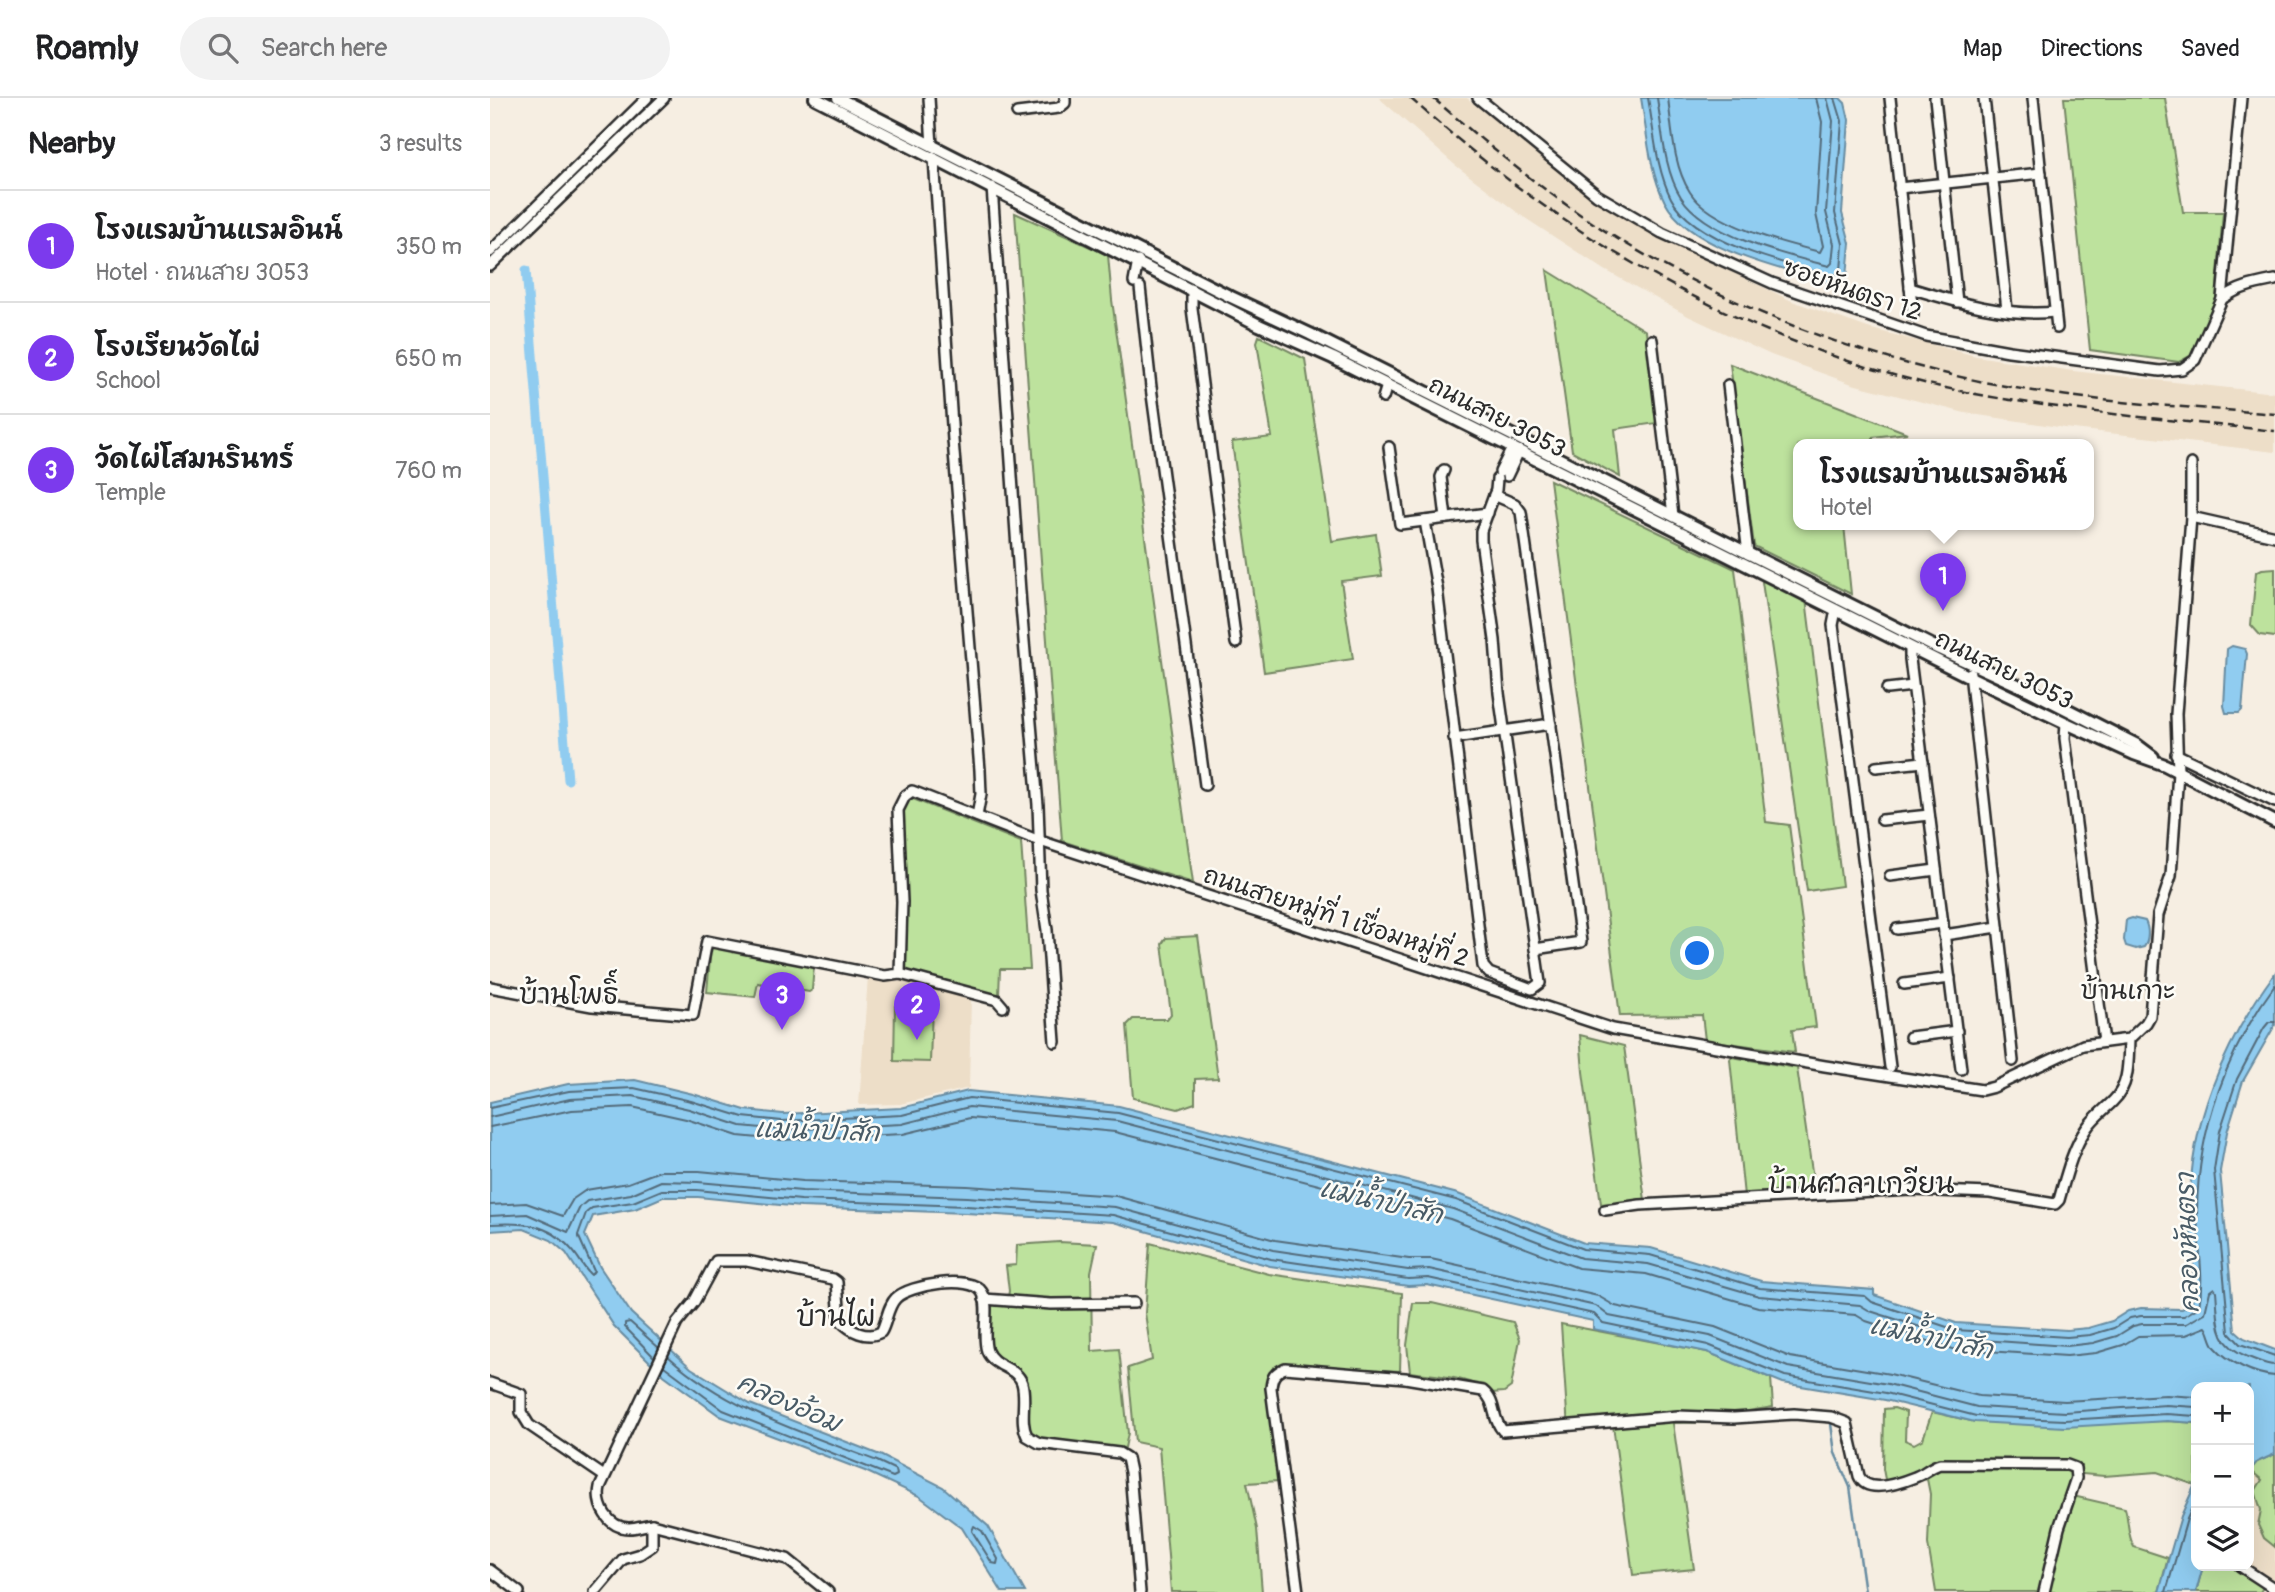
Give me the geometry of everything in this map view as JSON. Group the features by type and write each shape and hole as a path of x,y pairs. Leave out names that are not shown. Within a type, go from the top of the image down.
{"main road":[{"name":"ถนนสาย 3053","path":"815,98 1291,340 1516,449 1910,648 2066,723 2164,765 2275,822"},
{"name":"ถนนสาย 3053","path":"838,98 1231,297 1297,327 2137,746 2164,765"},
{"path":"1291,340 1297,327"}],"street":[{"path":"490,252 647,98"},
{"path":"490,267 664,98"},
{"path":"929,98 932,146"},
{"path":"1017,113 1059,108 1065,103 1065,98"},
{"name":"ซอยหันตรา 12","path":"1478,98 1597,195 1662,233 1772,283 1926,336 2009,351 2160,371 2182,369 2195,360 2221,299 2241,98"},
{"path":"1890,98 1913,315"},
{"path":"1935,98 1957,302"},
{"path":"1984,98 2007,310"},
{"path":"2033,98 2057,328"},
{"path":"934,158 953,440 980,770 981,794 977,816"},
{"path":"1899,188 2041,173"},
{"path":"992,187 1019,579 1038,805 1037,839 1042,907 1047,929 1055,1042"},
{"path":"1140,262 1138,286 1205,785"},
{"path":"2221,299 2246,286 2275,281"},
{"path":"1910,288 1957,302 2034,314 2055,312"},
{"path":"1192,290 1192,307 1236,643"},
{"path":"1651,340 1673,516"},
{"path":"1383,398 1387,385"},
{"path":"1728,385 1748,554"},
{"path":"1389,447 1399,524 1488,513"},
{"path":"1425,521 1437,588 1483,966 1489,973 1532,989 1540,983 1504,731 1481,540 1481,530 1495,492 1516,449"},
{"path":"1605,1210 1640,1205 1910,1190 1990,1193 2054,1204 2059,1200 2077,1146 2086,1128 2116,1099 2123,1088 2128,1066 2129,1039 2150,1016 2158,915 2171,876 2178,772 2176,714 2191,517 2191,464"},
{"path":"1444,470 1441,477 1446,518"},
{"path":"1495,492 1516,504 1521,512 1581,942 1535,949"},
{"path":"2191,517 2275,536"},
{"path":"1836,610 1833,625 1890,1067"},
{"path":"1910,648 1961,1069"},
{"path":"1971,663 1970,677 2013,1061"},
{"path":"1887,689 1913,686"},
{"path":"2066,723 2065,738 2104,1042"},
{"path":"1454,738 1551,724"},
{"path":"2176,754 2275,802"},
{"path":"1876,767 1923,762"},
{"name":"ถนนสายหมู่ที่ 1 เชื่อมหมู่ที่ 2","path":"900,974 902,902 898,810 905,796 912,791 1037,839 1613,1030 1982,1090 2015,1078 2083,1045 2129,1039"},
{"path":"1882,820 1929,815"},
{"path":"1890,876 1936,870"},
{"path":"1897,929 1943,923"},
{"path":"1944,935 1998,927"},
{"path":"490,987 592,1006 693,1015 707,941 885,976 900,974 997,1000 1003,1007"},
{"path":"1904,984 1950,978"},
{"path":"1910,1037 1956,1031"},
{"path":"828,1592 787,1559 652,1524 629,1528 610,1520 598,1503 604,1476 646,1384 677,1323 694,1302 712,1265 720,1259 747,1261 833,1279 839,1287 839,1320 854,1332 870,1336 881,1332 896,1298 908,1290 953,1282 966,1282 977,1287 984,1299 987,1352 993,1360 1018,1376 1023,1384 1024,1427 1027,1436 1038,1443 1119,1453 1127,1458 1140,1592"},
{"path":"984,1299 1051,1304 1134,1303"},
{"path":"1298,1592 1270,1388 1276,1372 1285,1368 1405,1377 1483,1391 1494,1404 1495,1417 1503,1431 1678,1416 1734,1418 1794,1414 1831,1417 1847,1423 1859,1476 1867,1486 1884,1486 1917,1477 1932,1466 1940,1464 2067,1465 2075,1468 2076,1478 2059,1528 2044,1592"},
{"path":"490,1383 521,1394 521,1412 529,1424 604,1476"},
{"path":"594,1592 623,1559 640,1554 652,1545 652,1524"},
{"path":"490,1570 519,1592"},
{"path":"2248,1571 2275,1589"}],"shaded area":[{"path":"1379,98 1467,98 1555,169 1634,220 1715,264 1792,301 1868,328 1976,356 2073,371 2275,393 2275,452 2065,428 1965,413 1852,384 1771,355 1688,316 1605,270 1522,216 1455,165"},
{"path":"868,976 899,982 902,978 971,996 969,1088 900,1104 859,1105"},
{"path":"2275,1454 2275,1585 2254,1571 2254,1466"}],"green space":[{"path":"2064,98 2165,98 2183,212 2223,212 2216,300 2192,355 2179,362 2090,350"},
{"path":"1015,213 1108,255 1193,883 1062,841"},
{"path":"1547,270 1646,331 1657,423 1615,429 1620,477 1572,451"},
{"path":"1259,336 1305,359 1332,541 1376,534 1382,576 1341,581 1353,659 1264,672 1232,442 1272,437 1257,342"},
{"path":"1730,364 1907,433 1873,439 1793,439 1793,530 1845,530 1851,594 1754,546"},
{"path":"1550,480 1735,569 1766,822 1789,825 1816,1027 1792,1030 1795,1052 1705,1040 1702,1015 1620,1016"},
{"path":"2275,568 2275,637 2260,635 2251,625 2256,572"},
{"path":"1765,578 1806,599 1842,886 1807,891 1762,582"},
{"path":"913,799 1021,842 1030,969 1000,969 999,995 909,971 905,966 903,811 906,801"},
{"path":"1198,936 1218,1078 1195,1079 1195,1103 1178,1109 1133,1098 1127,1025 1133,1019 1167,1019 1171,1014 1162,944 1166,938"},
{"path":"716,944 814,965 812,990 809,992 758,983 755,997 707,992 711,948"},
{"path":"895,1006 932,1007 930,1062 894,1061"},
{"path":"1580,1035 1624,1046 1645,1200 1601,1204"},
{"path":"1732,1057 1797,1068 1815,1192 1744,1196 1730,1059"},
{"path":"1059,1242 1097,1244 1091,1272 1092,1351 1119,1349 1128,1433 1125,1448 1038,1439 1029,1428 1024,1377 999,1360 989,1346 988,1302 1007,1303 1009,1291 1006,1266 1016,1265 1017,1245"},
{"path":"1150,1243 1269,1274 1402,1293 1400,1371 1284,1365 1273,1368 1267,1377 1279,1481 1247,1483 1257,1529 1262,1592 1171,1592 1159,1447 1135,1442 1128,1368 1152,1360 1145,1313"},
{"path":"1413,1303 1432,1303 1513,1322 1520,1339 1511,1387 1504,1392 1491,1393 1462,1380 1410,1372 1407,1345"},
{"path":"1561,1324 1707,1352 1771,1378 1773,1407 1736,1413 1735,1422 1673,1423 1694,1569 1633,1575 1613,1425 1568,1429"},
{"path":"1894,1408 1906,1412 1905,1440 1914,1444 1923,1439 1932,1412 1975,1422 2191,1423 2191,1484 2157,1472 2104,1476 2072,1473 2056,1520 2040,1592 1936,1592 1928,1544 1930,1494 1927,1479 1887,1490 1883,1469 1884,1409"},
{"path":"2275,1454 2275,1547 2264,1538 2258,1525 2261,1510 2255,1491 2262,1480 2254,1473 2257,1462"},
{"path":"2073,1496 2125,1508 2134,1547 2168,1558 2159,1592 2046,1592 2062,1524"},
{"path":"2202,1571 2239,1571 2264,1586 2260,1592 2196,1592"}],"water":[{"path":"1641,98 1840,98 1845,103 1849,120 1842,213 1850,243 1847,277 1834,284 1766,265 1717,245 1677,219 1665,202 1655,177"},
{"path":"2232,646 2245,649 2247,654 2242,710 2239,713 2226,713 2224,706 2227,649"},
{"path":"2132,918 2145,921 2148,938 2144,947 2136,949 2126,946 2126,920"},
{"name":"แม่น้ำป่าสัก","path":"2275,973 2275,1025 2243,1081 2227,1132 2220,1171 2235,1330 2244,1338 2275,1350 2275,1454 2254,1466 2254,1382 2191,1382 2191,1423 2167,1421 2065,1427 1975,1422 1885,1400 1783,1383 1707,1352 1593,1329 1593,1321 1427,1285 1408,1286 1270,1266 1113,1222 801,1207 698,1197 663,1197 635,1209 593,1216 585,1235 600,1267 631,1313 691,1368 750,1404 880,1455 943,1487 988,1526 1025,1592 1002,1592 962,1528 919,1496 865,1471 720,1416 661,1373 614,1326 566,1253 551,1240 524,1229 490,1231 490,1102 568,1084 635,1080 745,1110 783,1114 901,1108 968,1091 1119,1106 1458,1194 1584,1243 1651,1248 1761,1281 1874,1290 1874,1295 1956,1323 2067,1330 2088,1328 2141,1308 2182,1309 2192,1304 2194,1281 2190,1212 2195,1148 2213,1086 2225,1056"},
{"path":"2191,1493 2191,1571 2202,1571 2196,1592 2159,1592 2181,1516"}],"waterway":[{"path":"526,270 568,780"},
{"path":"1831,1424 1835,1453 1850,1487 1865,1592"}],"railway":[{"path":"1410,98 1501,174 1582,232 1686,293 1797,343 1912,380 2008,400 2275,431"},
{"path":"1433,98 1525,174 1573,210 1623,242 1728,298 1782,321 1895,360 2010,387 2120,402 2275,414"}],"place":[{"name":"โรงแรมบ้านแรมอินน์","path":"1943,611"},
{"name":"วัดไผ่โสมนรินทร์","path":"782,1030"},
{"name":"โรงเรียนวัดไผ่","path":"917,1040"}],"district":[{"name":"บ้านเกาะ","path":"2128,991"},
{"name":"บ้านโพธิ์","path":"569,995"},
{"name":"บ้านศาลาเกวียน","path":"1861,1184"},
{"name":"บ้านไผ่","path":"836,1317"}],"water label":[{"name":"คลองหันตรา","path":"2188,1243"},
{"name":"คลองอ้อม","path":"789,1403"}]}
